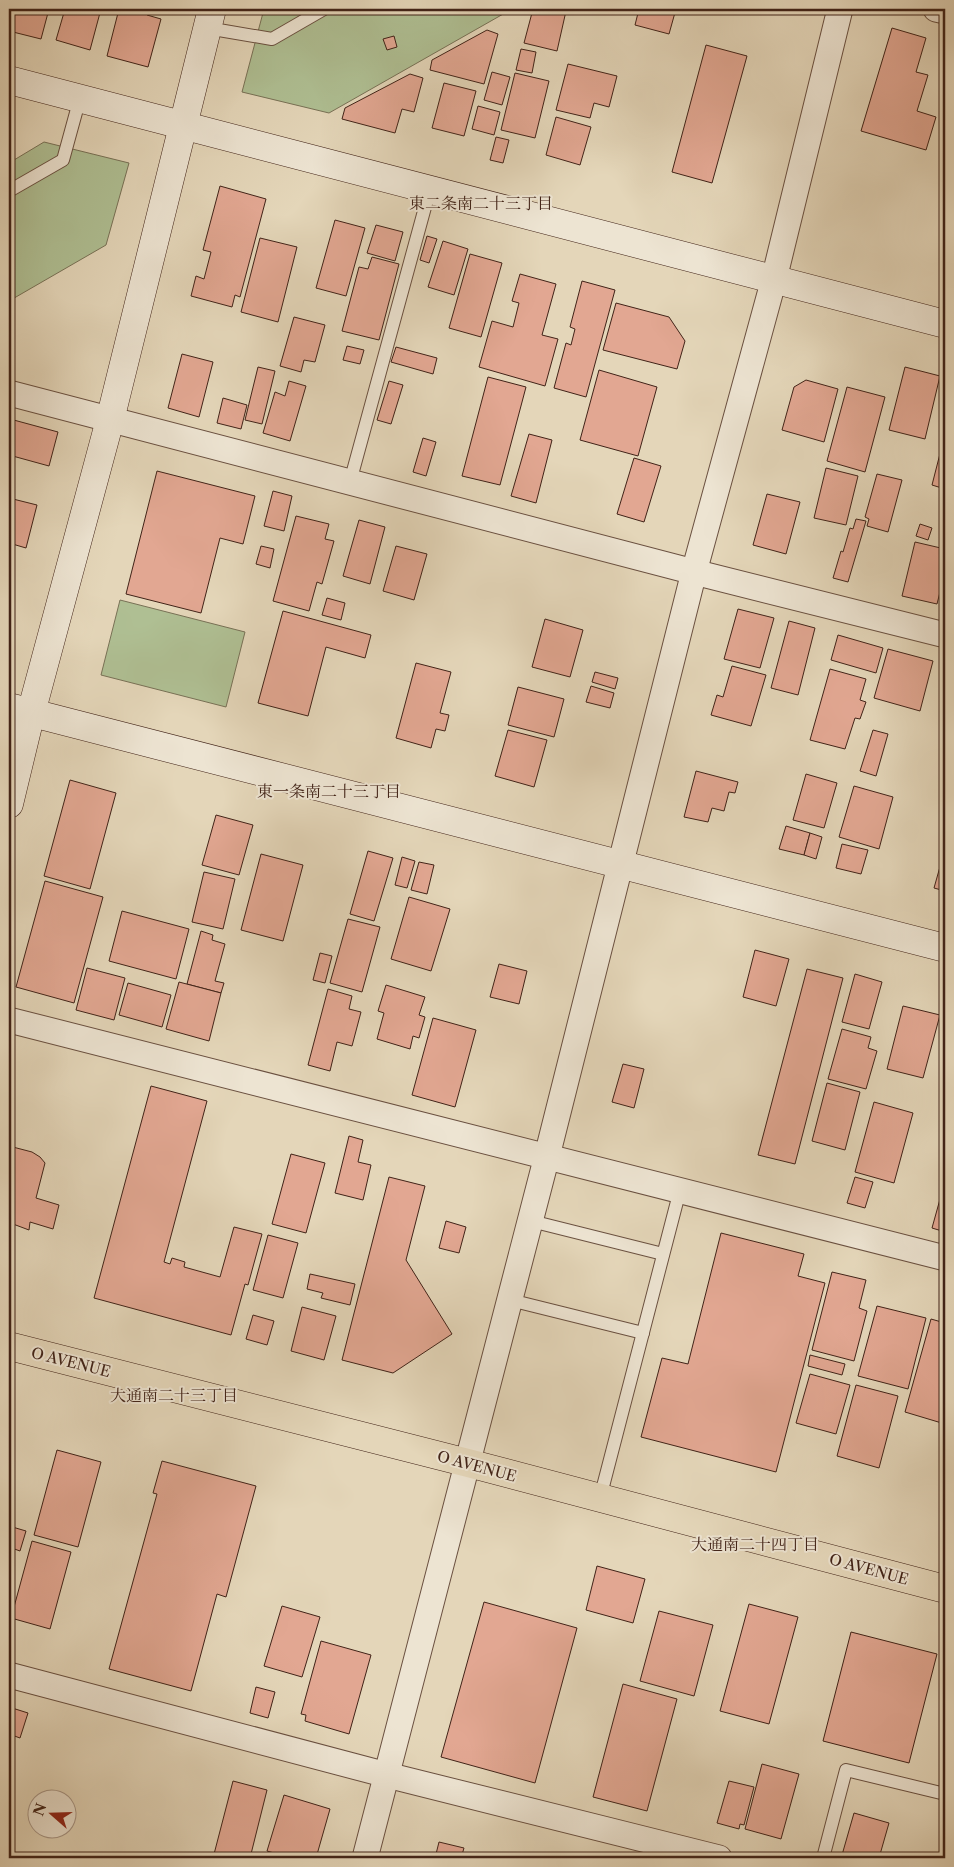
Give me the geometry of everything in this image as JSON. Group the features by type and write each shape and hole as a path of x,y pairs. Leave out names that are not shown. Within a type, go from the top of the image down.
{"highway":[{"name":"O AVENUE","path":"9,1346 468,1463 945,1589"}],"street":[{"path":"366,1858 531,1221 694,572 774,279 840,9"},
{"path":"936,9 945,11"},
{"path":"9,804 20,710 110,420 210,18"},
{"path":"9,80 945,324"},
{"path":"9,393 694,572 945,635"},
{"path":"20,710 945,948"},
{"path":"9,1020 945,1258"},
{"path":"9,1675 387,1775 718,1858"}],"lane":[{"path":"210,18 272,38 324,9"},
{"path":"9,192 63,160 80,98"},
{"path":"350,482 430,189"},
{"path":"600,1498 680,1190"},
{"path":"531,1221 663,1254"},
{"path":"510,1300 643,1333"},
{"path":"823,1858 846,1770 945,1794"}],"green space":[{"path":"264,9 512,9 329,113 242,92"},
{"path":"44,142 129,163 106,245 9,301 9,163"},
{"path":"120,600 245,632 226,707 101,675"}],"building":[{"path":"9,9 49,9 41,39 9,31"},
{"path":"65,9 101,9 90,50 56,40"},
{"path":"119,9 148,9 147,15 161,19 148,67 107,56"},
{"path":"533,9 563,9 566,11 557,51 524,43"},
{"path":"639,9 676,9 669,34 635,25"},
{"path":"892,28 926,38 916,72 928,75 917,111 936,117 926,150 861,131"},
{"path":"487,30 498,34 484,84 430,70 432,60"},
{"path":"394,36 397,47 387,50 383,39"},
{"path":"706,45 747,56 712,183 672,172"},
{"path":"521,49 536,52 532,73 516,70"},
{"path":"568,64 617,76 609,107 594,103 590,118 556,110"},
{"path":"492,72 510,77 502,105 484,100"},
{"path":"515,73 549,81 535,138 501,130"},
{"path":"410,74 423,78 414,112 402,109 395,133 342,119 345,108"},
{"path":"444,83 476,91 464,136 432,128"},
{"path":"478,106 500,112 494,135 472,129"},
{"path":"556,117 591,127 580,165 546,155"},
{"path":"496,137 509,140 503,163 490,160"},
{"path":"220,186 266,199 240,297 235,295 232,307 191,296 196,276 204,279 211,252 203,250"},
{"path":"335,220 365,228 346,296 316,288"},
{"path":"376,225 403,232 395,261 367,253"},
{"path":"427,236 437,239 429,263 420,260"},
{"path":"260,238 297,247 278,322 241,312"},
{"path":"443,241 468,249 454,295 428,287"},
{"path":"470,254 502,263 481,337 449,328"},
{"path":"372,257 399,264 379,340 342,331 359,267 368,269"},
{"path":"520,274 556,284 542,335 558,339 545,386 479,367 492,321 513,327 519,303 512,301"},
{"path":"582,281 615,290 586,397 554,388 566,343 571,345 575,329 570,327"},
{"path":"616,303 669,317 685,341 677,369 603,350"},
{"path":"294,317 325,325 315,362 304,360 301,372 280,366"},
{"path":"347,346 364,350 360,364 343,360"},
{"path":"396,347 437,358 433,374 391,362"},
{"path":"182,354 213,362 199,417 168,408"},
{"path":"258,367 275,371 262,424 245,420"},
{"path":"905,367 940,376 925,439 889,430"},
{"path":"599,370 657,387 638,456 580,440"},
{"path":"488,377 526,387 500,485 462,476"},
{"path":"806,380 838,389 824,442 782,430 794,387"},
{"path":"289,381 306,386 290,441 263,433 275,392 285,396"},
{"path":"389,381 403,385 391,424 377,420"},
{"path":"847,387 885,397 865,472 827,461"},
{"path":"223,398 247,405 241,429 217,423"},
{"path":"10,419 58,432 49,466 9,455"},
{"path":"529,434 552,440 536,503 511,496"},
{"path":"423,438 436,442 426,476 413,472"},
{"path":"945,439 945,489 932,485"},
{"path":"634,458 661,466 644,522 617,514"},
{"path":"826,468 858,476 846,525 814,518"},
{"path":"157,471 255,496 243,544 220,538 201,613 126,594"},
{"path":"877,474 902,480 888,532 867,526 869,519 865,517"},
{"path":"273,491 292,496 284,531 264,526"},
{"path":"767,494 800,502 786,554 753,545"},
{"path":"9,498 37,505 26,548 9,543"},
{"path":"296,516 329,524 325,539 334,541 322,584 317,582 309,611 273,601"},
{"path":"856,519 866,521 848,582 833,578 841,551 843,552 850,528 853,529"},
{"path":"359,520 385,527 370,584 343,576"},
{"path":"920,524 932,528 928,540 916,536"},
{"path":"915,542 945,549 945,572 937,604 902,596"},
{"path":"261,546 274,549 270,568 256,564"},
{"path":"396,546 427,554 414,600 383,591"},
{"path":"327,598 345,603 341,620 322,615"},
{"path":"738,609 774,618 760,668 724,659"},
{"path":"283,611 371,635 365,658 326,647 308,716 258,703"},
{"path":"545,619 583,630 570,677 532,667"},
{"path":"789,621 815,628 798,695 771,688"},
{"path":"838,635 883,648 876,673 831,660"},
{"path":"888,649 933,661 920,711 874,698"},
{"path":"416,663 451,672 440,713 449,715 445,731 436,729 431,748 396,738"},
{"path":"732,666 766,675 751,726 711,715 717,695 723,697"},
{"path":"830,669 866,679 860,700 866,702 860,719 855,718 845,749 810,740"},
{"path":"595,672 618,678 615,689 592,682"},
{"path":"591,686 614,693 610,708 586,702"},
{"path":"518,687 564,699 554,737 508,725"},
{"path":"508,730 547,740 534,787 495,776"},
{"path":"873,730 888,734 876,776 860,771"},
{"path":"696,771 738,782 735,793 729,792 724,811 712,808 708,822 684,817"},
{"path":"806,774 837,783 824,828 793,820"},
{"path":"70,780 116,793 90,889 44,876"},
{"path":"854,786 893,797 879,849 839,837"},
{"path":"216,815 253,825 239,875 202,865"},
{"path":"786,826 810,833 804,855 779,849"},
{"path":"810,833 822,837 816,859 804,855"},
{"path":"842,844 868,850 861,874 836,868"},
{"path":"945,849 945,891 934,888"},
{"path":"368,851 393,858 374,921 350,914"},
{"path":"261,854 303,865 283,941 241,930"},
{"path":"402,857 415,861 407,888 395,885"},
{"path":"419,862 434,865 427,894 411,890"},
{"path":"204,872 235,879 223,929 192,922"},
{"path":"45,881 103,897 74,1003 16,987"},
{"path":"409,897 450,909 431,971 391,959"},
{"path":"122,911 189,929 176,979 109,961"},
{"path":"348,919 380,927 362,992 330,983"},
{"path":"201,931 213,935 212,940 225,944 215,981 224,983 221,993 187,984"},
{"path":"755,950 789,959 776,1006 743,997"},
{"path":"320,953 332,956 325,983 313,980"},
{"path":"499,964 527,971 519,1004 490,997"},
{"path":"87,968 125,978 114,1020 76,1010"},
{"path":"807,969 843,978 795,1164 758,1155"},
{"path":"855,974 882,982 869,1029 842,1022"},
{"path":"179,982 221,993 209,1041 166,1029"},
{"path":"128,983 171,995 162,1027 119,1015"},
{"path":"386,985 425,997 419,1015 425,1017 419,1038 413,1036 410,1049 377,1039 384,1013 378,1011"},
{"path":"328,989 352,996 349,1009 361,1012 352,1046 337,1042 330,1071 308,1065"},
{"path":"903,1006 940,1015 923,1078 887,1069"},
{"path":"433,1018 476,1030 455,1107 412,1095"},
{"path":"842,1029 871,1037 868,1048 877,1051 866,1089 828,1079"},
{"path":"623,1064 644,1069 634,1108 612,1102"},
{"path":"827,1083 860,1092 845,1150 812,1141"},
{"path":"151,1086 207,1101 164,1262 170,1264 172,1258 185,1262 184,1267 220,1277 234,1227 262,1234 248,1285 245,1284 231,1335 94,1298"},
{"path":"874,1102 913,1113 894,1183 855,1172"},
{"path":"349,1136 363,1140 358,1162 371,1165 363,1200 335,1193"},
{"path":"9,1146 32,1152 45,1163 36,1198 59,1205 53,1229 30,1222 29,1230 13,1224 12,1234 9,1233"},
{"path":"291,1154 325,1163 306,1233 272,1224"},
{"path":"389,1177 425,1186 406,1260 452,1334 393,1373 342,1360"},
{"path":"855,1177 873,1182 865,1208 847,1203"},
{"path":"942,1192 945,1193 945,1220 942,1231 932,1228"},
{"path":"446,1221 466,1227 459,1253 439,1248"},
{"path":"721,1233 804,1254 798,1276 825,1283 776,1472 641,1437 662,1358 688,1364"},
{"path":"268,1235 298,1243 283,1298 253,1290"},
{"path":"832,1272 866,1280 859,1308 867,1311 854,1361 812,1350"},
{"path":"310,1274 355,1284 350,1305 321,1298 323,1293 307,1289"},
{"path":"877,1306 926,1318 908,1389 858,1376"},
{"path":"302,1307 336,1316 324,1360 291,1351"},
{"path":"253,1315 274,1321 267,1345 246,1339"},
{"path":"931,1319 945,1323 945,1424 905,1412"},
{"path":"810,1355 845,1364 842,1375 808,1366"},
{"path":"810,1374 850,1385 836,1434 796,1423"},
{"path":"856,1385 898,1396 879,1468 837,1456"},
{"path":"57,1450 101,1462 78,1547 34,1535"},
{"path":"162,1461 256,1486 226,1597 217,1594 191,1691 109,1669 157,1494 153,1493"},
{"path":"9,1526 26,1531 20,1551 9,1547"},
{"path":"32,1541 71,1552 50,1629 11,1618"},
{"path":"597,1566 645,1579 633,1623 586,1610"},
{"path":"484,1602 577,1628 535,1783 441,1757"},
{"path":"749,1604 798,1617 769,1724 720,1711"},
{"path":"282,1606 320,1617 302,1677 264,1666"},
{"path":"659,1611 713,1625 694,1696 640,1681"},
{"path":"851,1632 937,1654 909,1763 823,1741"},
{"path":"321,1641 371,1655 349,1734 305,1721 306,1715 301,1714"},
{"path":"623,1684 677,1699 647,1811 593,1797"},
{"path":"256,1687 275,1692 268,1718 250,1713"},
{"path":"9,1707 28,1713 20,1738 9,1734"},
{"path":"9,1754 14,1755 9,1772"},
{"path":"762,1764 799,1774 781,1839 745,1829"},
{"path":"233,1781 267,1790 250,1858 213,1858"},
{"path":"729,1781 754,1787 744,1825 740,1824 739,1829 717,1823"},
{"path":"284,1795 330,1809 316,1858 292,1858 267,1851"},
{"path":"854,1813 889,1823 879,1858 850,1858 842,1855"},
{"path":"439,1842 464,1848 461,1858 435,1858"}],"district":[{"name":"東二条南二十三丁目","path":"481,203"},
{"name":"東一条南二十三丁目","path":"329,791"},
{"name":"大通南二十三丁目","path":"174,1395"},
{"name":"大通南二十四丁目","path":"755,1544"}]}
